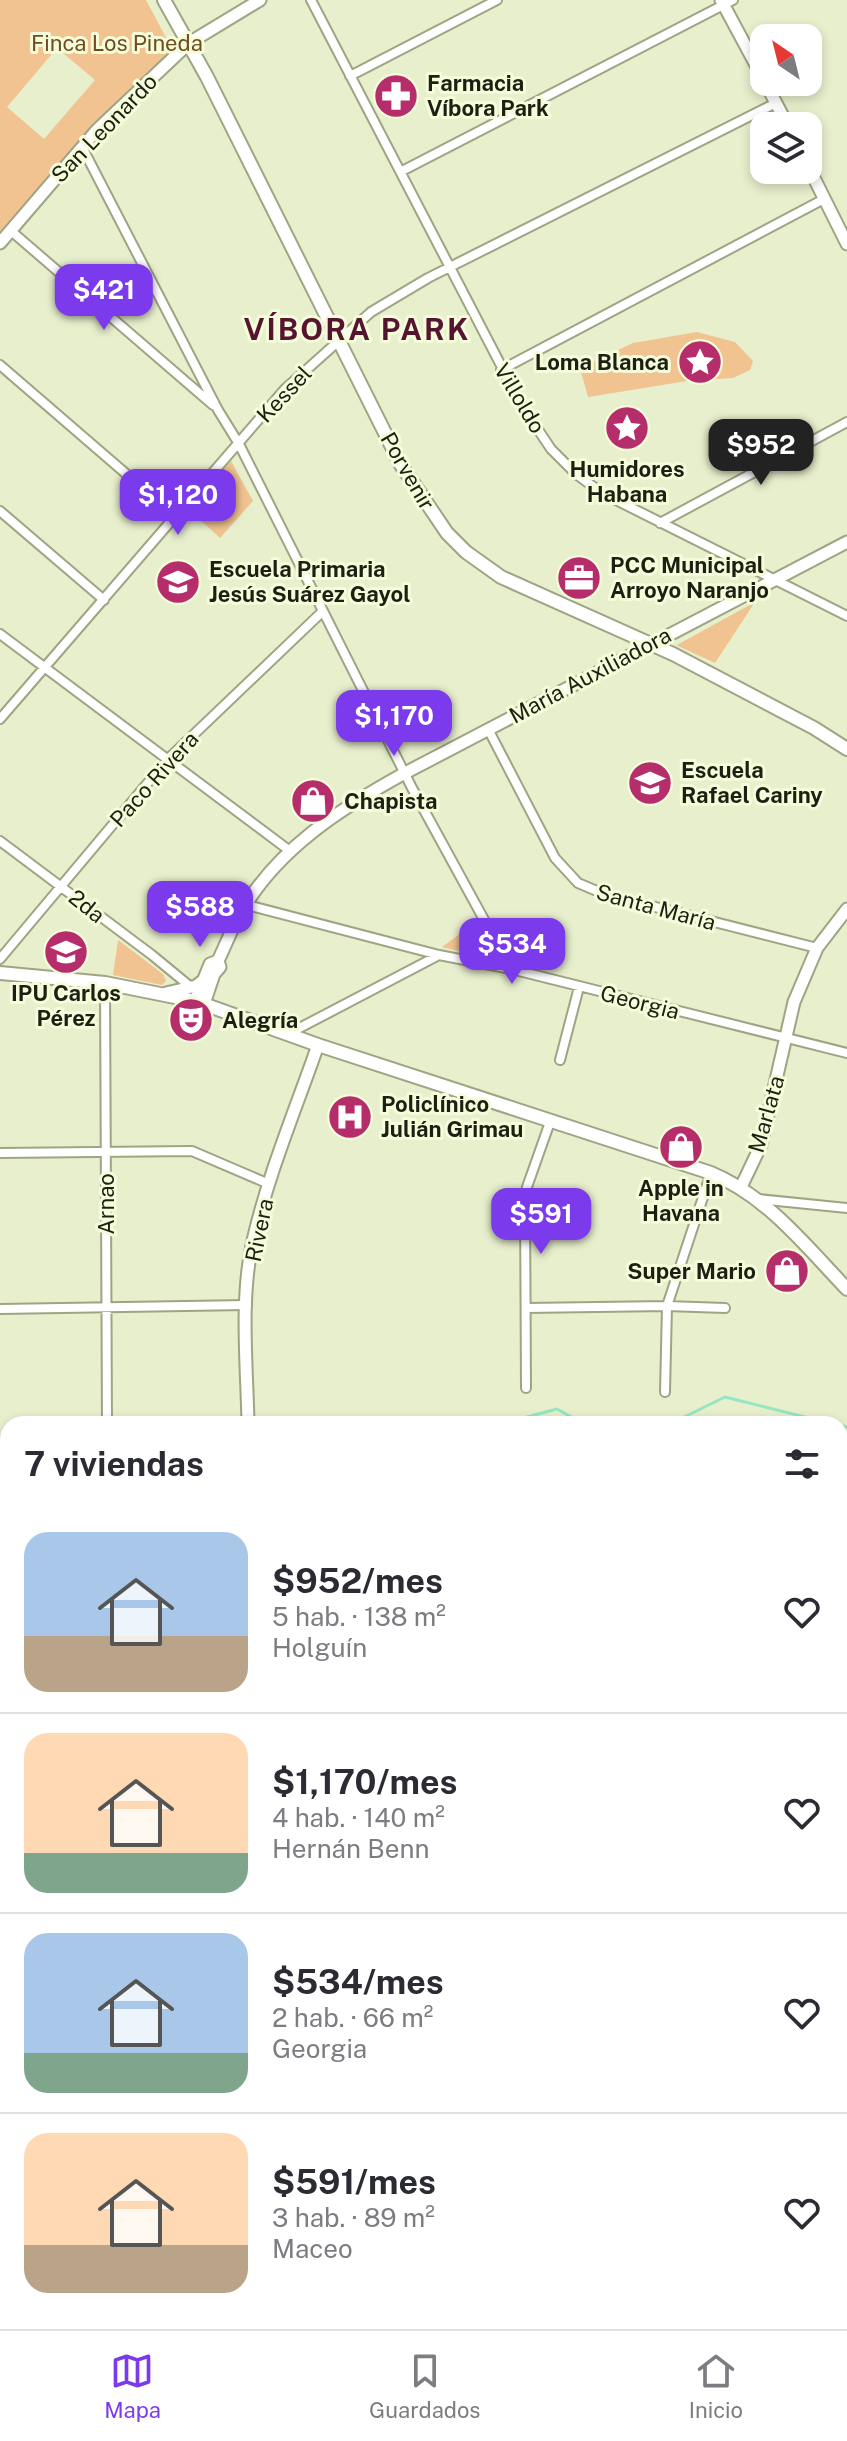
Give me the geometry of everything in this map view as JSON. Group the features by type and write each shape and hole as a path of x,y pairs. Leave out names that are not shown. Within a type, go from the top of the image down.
{"main road":[{"name":"Porvenir","path":"164,0 189,43 401,465 435,517 466,552 501,577 650,643 814,728 847,749"},
{"path":"0,973 105,983 199,997 224,1011 318,1045 711,1173 758,1199 788,1225 847,1289"}],"street":[{"name":"San Leonardo","path":"0,243 82,147 189,43 260,0"},
{"name":"Villoldo","path":"311,0 402,171 501,370 551,449 576,474 602,493 847,616"},
{"path":"350,76 497,0"},
{"path":"402,171 726,2 750,51"},
{"path":"772,96 781,112"},
{"name":"Kessel","path":"0,719 285,389 371,312 450,267 776,103"},
{"path":"82,147 218,410 239,444 405,773 511,969"},
{"path":"817,184 847,244"},
{"path":"501,370 824,199"},
{"path":"10,230 218,410"},
{"path":"0,365 175,516"},
{"path":"660,523 847,422"},
{"path":"0,511 104,600"},
{"name":"María Auxiliadora","path":"199,997 210,964 218,961 247,905 290,851 343,809 650,643 847,542"},
{"name":"Paco Rivera","path":"0,959 167,760 322,612"},
{"path":"0,634 290,851"},
{"name":"Santa María","path":"488,729 555,858 578,883 604,894 817,948"},
{"name":"2da","path":"0,841 199,997"},
{"name":"Georgia","path":"247,905 439,955 511,969 847,1053"},
{"name":"Marlata","path":"741,1187 761,1145 794,1002 817,948 847,909"},
{"path":"287,1034 439,955"},
{"name":"María Auxiliadora","path":"199,997 220,967 218,961"},
{"name":"Arnao","path":"105,983 107,1416"},
{"path":"560,1060 579,987"},
{"name":"Rivera","path":"248,1416 247,1305 252,1247 269,1184 318,1045"},
{"path":"526,1388 527,1187 550,1122"},
{"path":"0,1153 192,1151 269,1184"},
{"path":"665,1392 667,1306 711,1173"},
{"path":"758,1199 847,1208"},
{"path":"0,1309 247,1305"},
{"path":"526,1308 725,1308"}],"green space":[{"name":"Finca Los Pineda","path":"0,0 146,0 171,47 162,60 82,137 0,239","holes":["57,48 95,80 44,139 7,107"]},
{"name":"Loma Blanca","path":"697,332 735,342 753,361 750,370 733,378 687,381 588,397 580,368 633,343"},
{"path":"231,461 253,501 220,538 187,508"},
{"path":"755,602 715,663 676,645 677,645"},
{"path":"477,921 493,947 491,953 483,957 442,947"},
{"path":"118,940 163,974 166,981 162,985 113,975"}],"waterway":[{"path":"686,1416 725,1397 801,1416"},
{"path":"531,1416 557,1409 569,1416"}],"place":[{"name":"Farmacia Víbora Park","path":"396,96"},
{"name":"Loma Blanca","path":"700,362"},
{"name":"Humidores Habana","path":"627,428"},
{"name":"PCC Municipal Arroyo Naranjo","path":"579,578"},
{"name":"Escuela Primaria Jesús Suárez Gayol","path":"178,582"},
{"name":"Escuela Rafael Cariny","path":"650,783"},
{"name":"Chapista","path":"313,801"},
{"name":"IPU Carlos Pérez","path":"66,952"},
{"name":"Alegría","path":"191,1020"},
{"name":"Policlínico Julián Grimau","path":"350,1117"},
{"name":"Apple in Havana","path":"681,1147"},
{"name":"Super Mario","path":"787,1271"}],"district":[{"name":"VÍBORA PARK","path":"357,329"}]}
